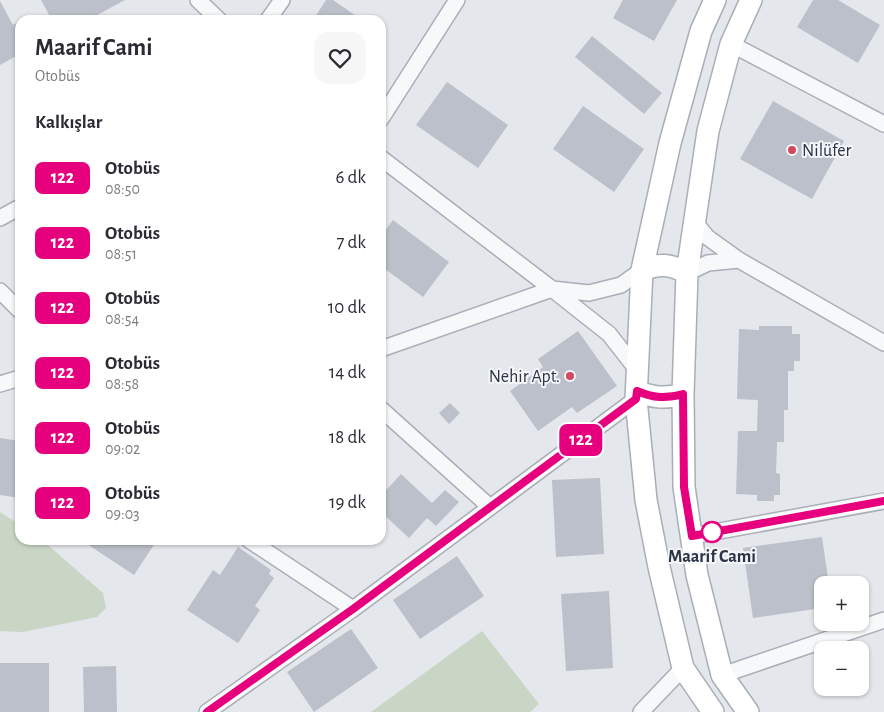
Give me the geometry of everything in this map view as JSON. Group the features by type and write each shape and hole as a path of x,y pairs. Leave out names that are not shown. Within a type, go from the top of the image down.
{"main road":[{"path":"713,712 683,668 659,567 646,500 637,387 642,270 670,143 701,31 715,0"},
{"path":"748,712 722,675 697,575 684,487 683,394 687,273 708,131 731,44 751,0"},
{"path":"642,270 655,264 673,266 687,273"},
{"path":"637,387 652,397 671,398 683,394"}],"street":[{"path":"198,0 213,15"},
{"path":"272,15 282,0"},
{"path":"386,110 457,0"},
{"path":"731,44 884,124"},
{"path":"207,712 353,609 490,507 637,387 609,334 386,162"},
{"path":"0,218 15,210"},
{"path":"695,222 707,237 739,260 884,343"},
{"path":"687,273 708,263 739,260"},
{"path":"386,347 552,289 588,293 621,285 642,270"},
{"path":"0,291 15,306"},
{"path":"0,384 15,380"},
{"path":"386,413 490,507"},
{"path":"692,536 884,501"},
{"path":"257,545 353,609"},
{"path":"722,675 884,620"},
{"path":"641,712 683,668"}],"green space":[{"path":"0,512 15,522 15,545 48,545 103,593 106,608 97,617 23,632 0,631"},
{"path":"482,631 539,704 530,712 371,712"}],"building":[{"path":"41,0 125,0 97,15 49,15"},
{"path":"326,0 333,0 355,15 316,15"},
{"path":"623,0 677,0 654,41 613,18"},
{"path":"813,0 838,0 880,25 858,63 797,27"},
{"path":"0,1 13,25 15,24 15,57 0,65"},
{"path":"592,36 662,93 644,114 575,57"},
{"path":"447,82 508,125 478,168 416,125"},
{"name":"Nilüfer","path":"773,101 844,141 812,199 740,159"},
{"path":"583,106 644,149 614,192 553,149"},
{"path":"393,220 449,262 423,297 386,270 386,229"},
{"path":"759,326 792,326 792,334 800,334 800,361 794,361 794,371 788,371 788,410 784,410 784,442 777,442 776,473 780,474 780,495 774,495 774,501 757,501 757,495 736,494 738,431 757,431 758,400 737,399 739,329 759,330"},
{"name":"Nehir Apt.","path":"578,331 617,386 577,413 572,407 538,431 510,391 543,367 538,359"},
{"path":"450,403 460,413 449,424 439,413"},
{"path":"0,438 15,440 15,497 0,495"},
{"path":"401,474 432,503 445,490 459,502 436,526 427,518 409,538 386,517 386,490"},
{"path":"600,478 604,554 556,557 552,480"},
{"path":"822,537 828,576 814,576 814,609 753,618 743,548"},
{"path":"89,545 154,545 134,575"},
{"path":"238,547 271,570 269,574 274,578 255,606 260,610 238,643 187,610 213,570 220,575"},
{"path":"457,556 484,596 420,639 393,600"},
{"path":"609,591 613,668 566,671 561,594"},
{"path":"351,629 378,668 314,712 287,672"},
{"path":"0,663 49,663 49,712 0,712"},
{"path":"116,666 117,712 84,712 83,667"}],"bus line":[{"name":"122","path":"207,712 353,609 636,399 637,391 652,397 671,398 683,394 684,487 692,536 884,501"}],"place":[{"name":"Nilüfer","path":"792,150"},
{"name":"Nehir Apt.","path":"570,376"},
{"name":"Maarif Cami","path":"712,532"}]}
